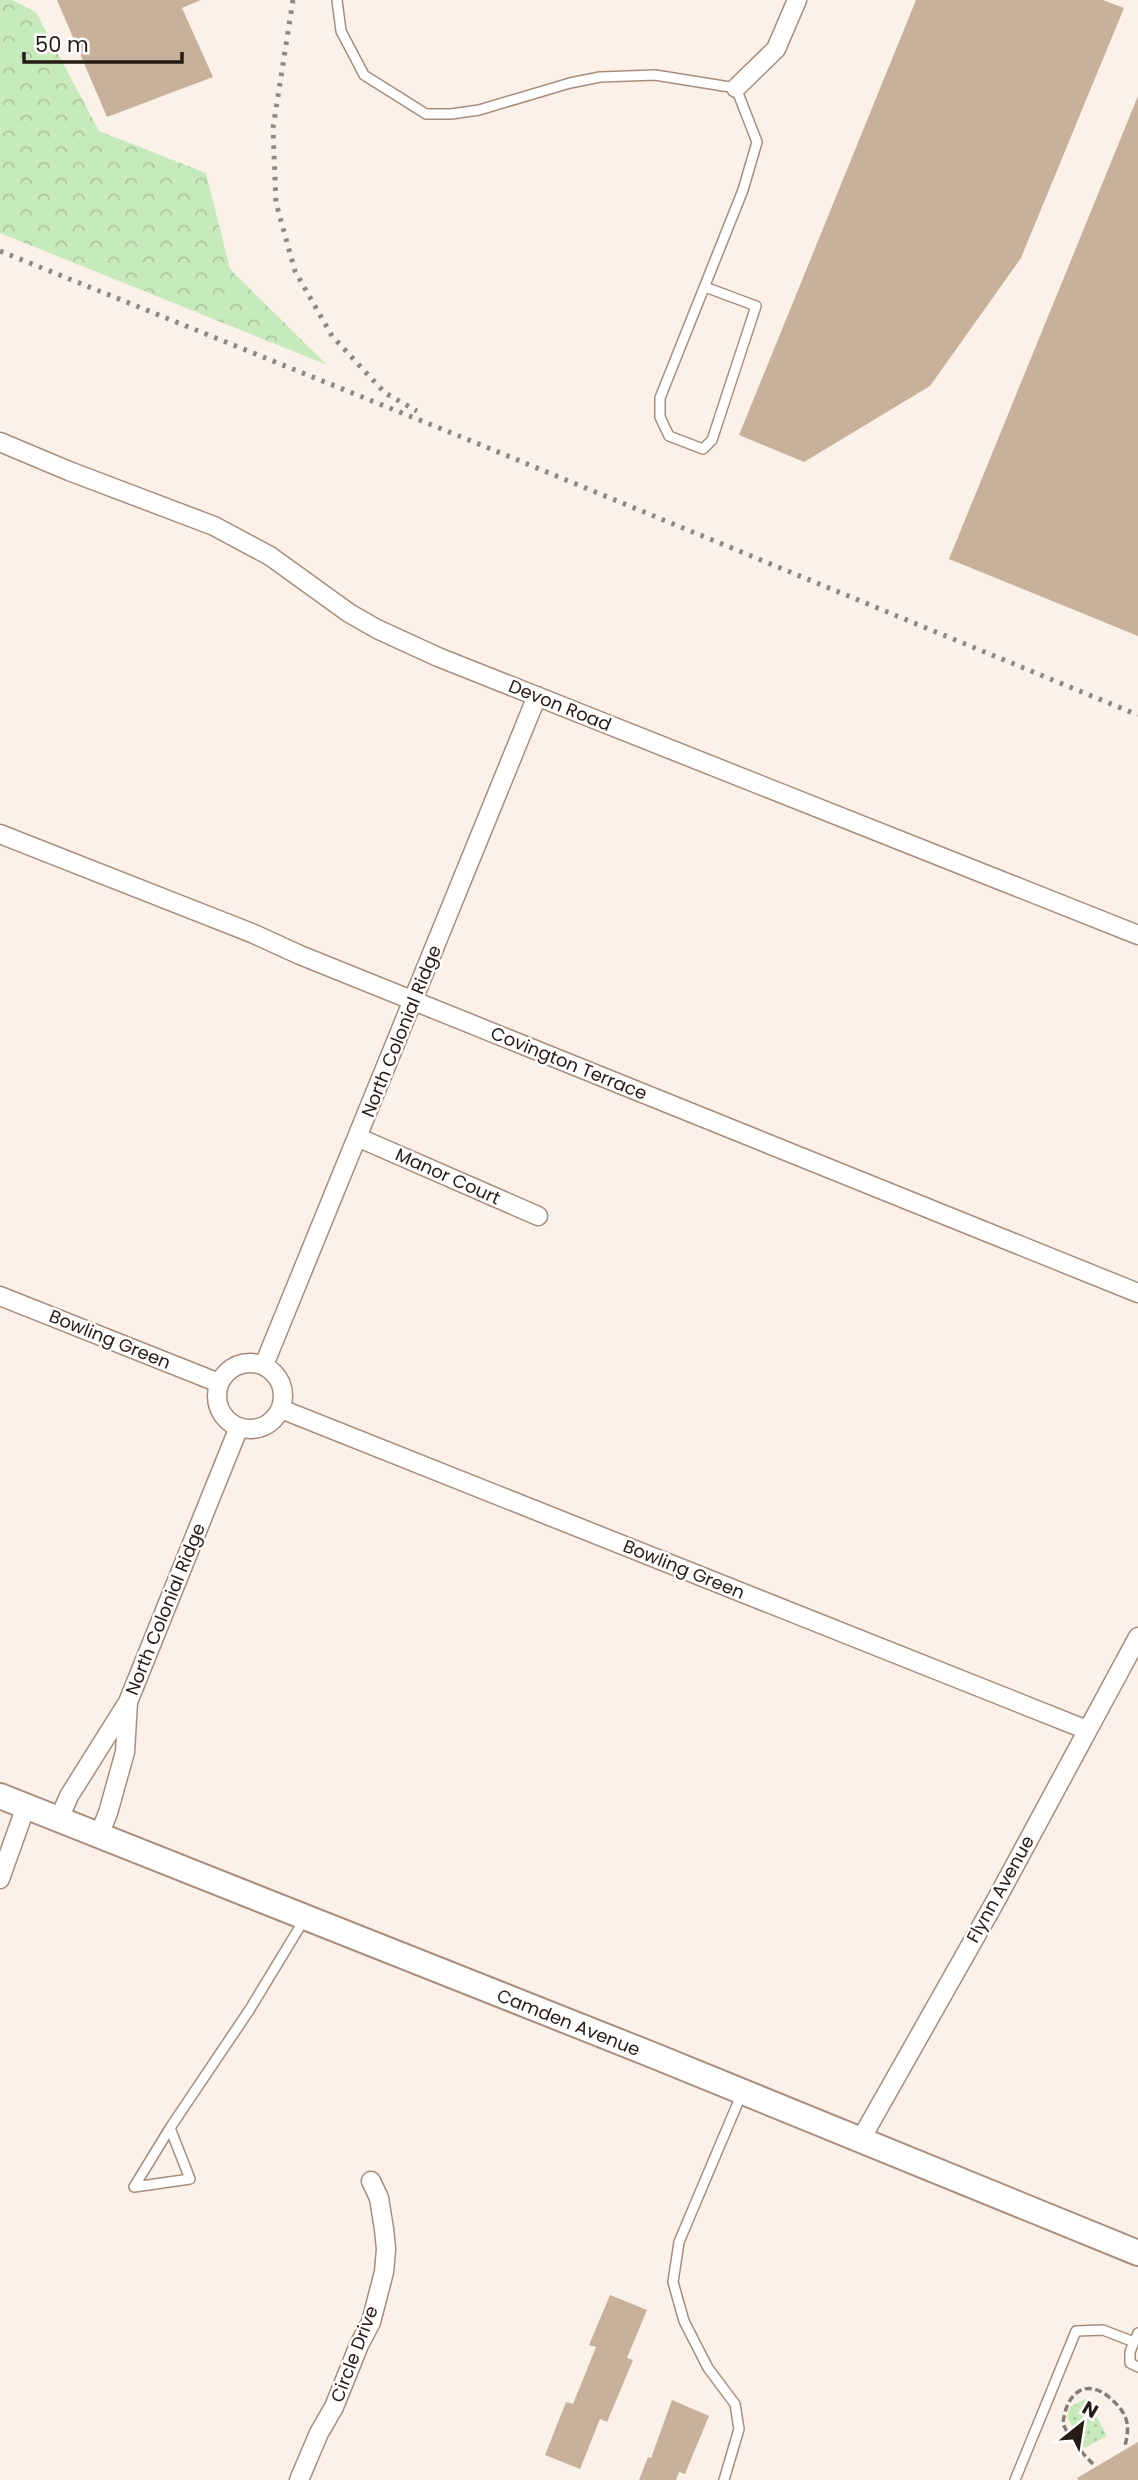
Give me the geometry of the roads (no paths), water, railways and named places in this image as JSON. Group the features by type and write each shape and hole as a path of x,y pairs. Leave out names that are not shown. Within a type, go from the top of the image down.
{"main road":[{"name":"Camden Avenue","path":"0,1796 742,2091 1138,2253"}],"street":[{"path":"736,88 776,49 797,0"},
{"name":"Devon Road","path":"0,442 214,526 270,556 322,595 377,629 438,657 1138,935"},
{"name":"North Colonial Ridge","path":"264,1366 537,696"},
{"name":"Covington Terrace","path":"0,834 254,934 737,1130 862,1184 1138,1293"},
{"name":"Manor Court","path":"357,1137 538,1216"},
{"name":"Bowling Green","path":"0,1296 219,1383"},
{"path":"243,1363 264,1366 279,1379 283,1388 281,1409 277,1416 264,1426 255,1429 239,1427 222,1414 217,1394 219,1383 225,1374 243,1363"},
{"name":"Bowling Green","path":"281,1409 1087,1730"},
{"name":"North Colonial Ridge","path":"99,1835 125,1752 128,1702 239,1427"},
{"name":"Flynn Avenue","path":"861,2139 995,1902 1138,1637"},
{"path":"59,1819 69,1796 128,1702"},
{"path":"0,1879 26,1806"},
{"name":"Circle Drive","path":"299,2480 371,2322 384,2272 384,2229 379,2198 371,2181"}],"lane":[{"path":"337,0 341,31 364,75 425,114 479,110 570,83 600,77 654,75 736,88 757,142 743,190 660,398 660,417 669,436 703,449 712,440 756,306 705,287"},
{"path":"170,2128 190,2179 134,2187 170,2128 250,2009 305,1918"},
{"path":"724,2480 739,2429 734,2404 708,2368 684,2322 673,2282 678,2242 742,2091"},
{"path":"1015,2480 1076,2331 1103,2330 1134,2342"},
{"path":"1138,2333 1130,2363 1138,2367"}],"railway":[{"path":"293,0 273,128 276,203 295,271 332,336 385,393 417,411"},
{"path":"0,251 1138,715"}]}
